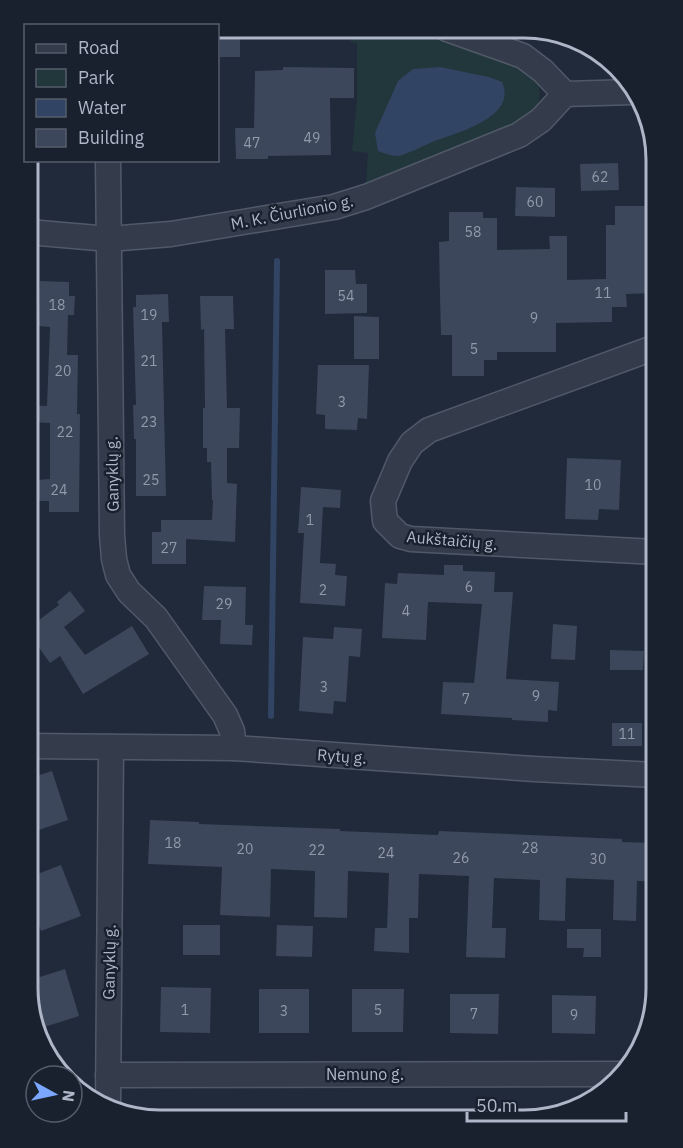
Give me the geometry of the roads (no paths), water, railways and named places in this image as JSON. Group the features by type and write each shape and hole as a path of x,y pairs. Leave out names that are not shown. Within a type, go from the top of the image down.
{"street":[{"path":"472,38 523,56 543,71 566,94 625,92"},
{"name":"M. K. Čiurlionio g.","path":"38,233 110,239 171,234 334,207 366,197 519,135 541,120 566,94"},
{"name":"Ganyklų g.","path":"108,162 114,559 118,574 129,592 156,618 225,715 232,731 234,748"},
{"name":"Aukštaičių g.","path":"646,352 429,430 412,443 400,461 383,501 386,521 400,536 411,539 646,551"},
{"name":"Rytų g.","path":"38,746 234,748 645,774"},
{"name":"Ganyklų g.","path":"108,1099 111,747"},
{"name":"Nemuno g.","path":"108,1075 610,1074"}],"water":[{"path":"440,67 489,77 502,82 505,95 501,105 493,114 469,129 400,156 378,151 375,133 398,81 413,69"}],"waterway":[{"path":"271,716 277,261"}]}
